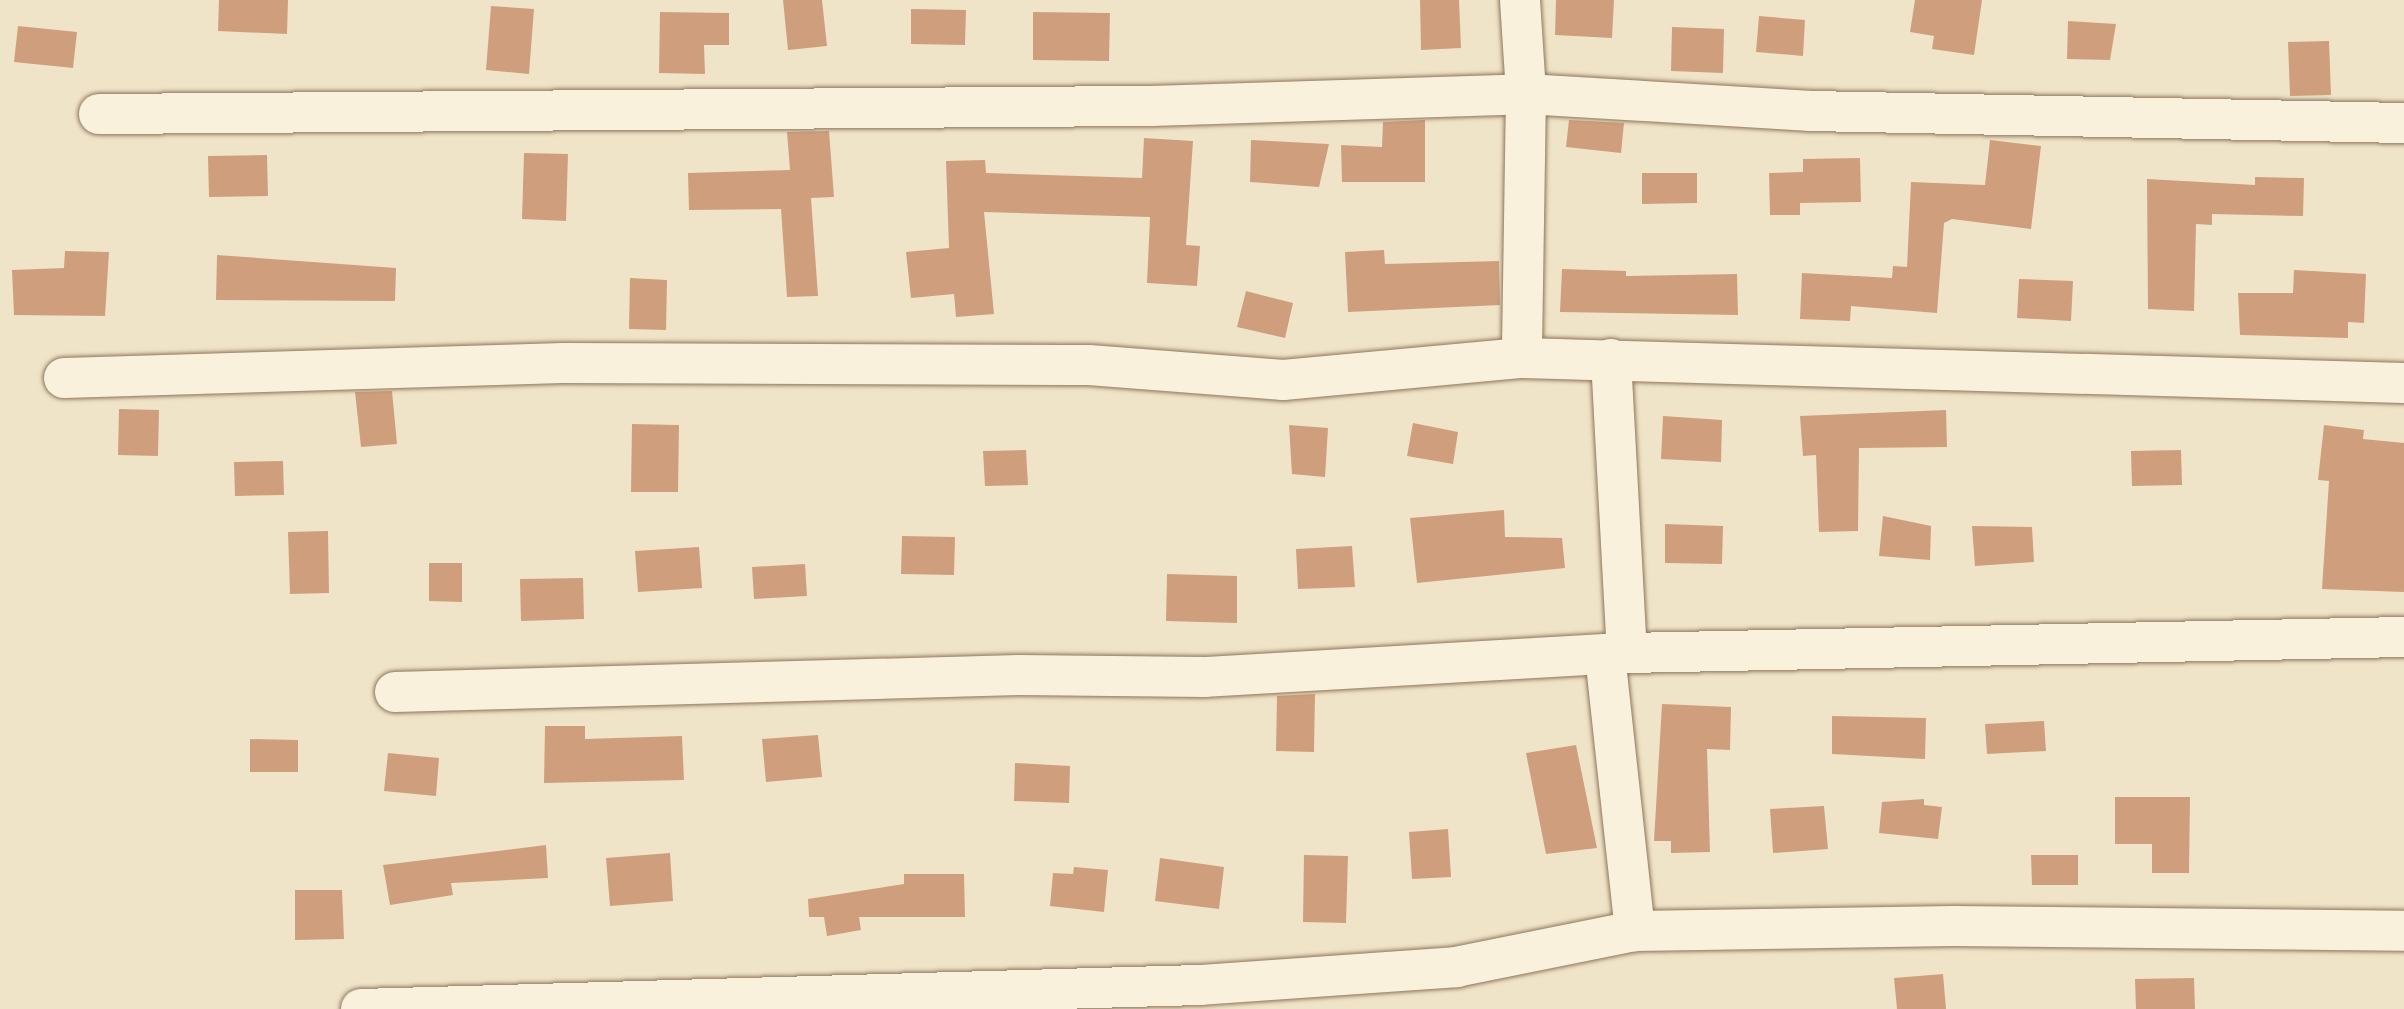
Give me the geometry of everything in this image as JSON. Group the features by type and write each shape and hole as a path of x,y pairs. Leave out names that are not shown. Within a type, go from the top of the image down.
{"street":[{"path":"1520,0 1526,94 1522,358"},
{"path":"99,114 1151,106 1526,94 1811,111 2404,123"},
{"path":"64,378 596,363 1089,365 1283,380 1522,358 2404,383"},
{"path":"1611,359 1616,654 1635,931"},
{"path":"395,692 1019,675 1205,677 1616,654 2404,637"},
{"path":"361,1009 1200,985 1456,967 1635,931 1953,926 2404,931"}],"building":[{"path":"219,0 288,0 287,34 218,31"},
{"path":"783,0 822,0 827,46 788,50"},
{"path":"1420,0 1459,0 1461,48 1421,50"},
{"path":"1556,0 1614,0 1612,38 1555,35"},
{"path":"1915,0 1982,0 1974,55 1932,49 1934,36 1910,32"},
{"path":"491,6 534,9 529,74 486,70"},
{"path":"911,9 966,10 965,45 911,44"},
{"path":"660,12 729,13 729,45 704,45 705,74 659,73"},
{"path":"1033,12 1110,13 1109,61 1033,60"},
{"path":"1759,16 1805,20 1803,56 1756,52"},
{"path":"2068,21 2116,24 2110,60 2067,59"},
{"path":"18,26 77,32 73,68 14,62"},
{"path":"1672,27 1724,29 1723,73 1671,71"},
{"path":"2329,41 2331,95 2290,96 2288,42"},
{"path":"1425,120 1425,182 1342,182 1341,145 1382,147 1383,122"},
{"path":"1569,120 1624,123 1621,153 1566,147"},
{"path":"829,131 834,197 811,198 818,296 787,297 781,209 689,210 688,173 790,170 787,132"},
{"path":"1144,138 1193,141 1186,245 1200,246 1197,286 1147,283 1150,217 984,212 994,314 956,317 954,294 911,298 906,252 949,248 946,161 985,160 986,173 1142,178"},
{"path":"1251,140 1329,144 1319,187 1250,182"},
{"path":"1990,140 2041,146 2031,229 1952,219 1944,223 1937,313 1851,306 1850,321 1800,319 1802,273 1892,278 1893,266 1907,267 1911,182 1985,185"},
{"path":"524,153 568,154 566,221 522,219"},
{"path":"267,155 268,196 209,197 208,156"},
{"path":"1860,158 1861,202 1800,203 1800,215 1770,215 1769,173 1803,172 1803,159"},
{"path":"1642,173 1697,173 1697,203 1642,204"},
{"path":"2255,177 2304,178 2303,216 2212,214 2212,225 2196,224 2194,311 2148,309 2147,179 2255,185"},
{"path":"1384,250 1385,264 1499,261 1500,305 1348,312 1345,252"},
{"path":"65,251 109,252 105,316 14,315 12,270 64,268"},
{"path":"217,255 396,268 395,301 216,300"},
{"path":"1562,269 1626,271 1626,276 1737,274 1738,315 1560,312"},
{"path":"2294,270 2366,274 2364,323 2348,322 2348,338 2240,335 2238,293 2293,293"},
{"path":"630,278 667,280 666,330 629,329"},
{"path":"2019,279 2073,281 2071,321 2017,318"},
{"path":"1246,291 1293,303 1285,338 1237,327"},
{"path":"392,391 397,444 361,447 355,392"},
{"path":"119,409 159,410 158,456 118,455"},
{"path":"1946,410 1947,447 1859,448 1858,531 1819,532 1816,455 1803,456 1800,416"},
{"path":"1663,416 1722,420 1721,462 1661,459"},
{"path":"1413,423 1458,432 1453,464 1407,456"},
{"path":"632,424 679,425 678,492 631,492"},
{"path":"1289,425 1328,428 1325,477 1292,474"},
{"path":"2324,425 2364,430 2363,439 2404,443 2404,592 2322,589 2329,481 2318,480"},
{"path":"1026,450 1028,485 985,486 983,451"},
{"path":"2181,450 2182,485 2132,486 2131,451"},
{"path":"283,461 284,495 235,496 234,462"},
{"path":"1504,510 1505,537 1562,538 1565,568 1417,583 1410,518"},
{"path":"1883,516 1931,526 1930,560 1879,556"},
{"path":"1665,524 1723,526 1722,564 1665,563"},
{"path":"1972,526 2032,527 2034,562 1975,566"},
{"path":"328,531 329,593 290,594 288,532"},
{"path":"902,536 955,537 954,575 901,574"},
{"path":"1352,546 1355,587 1298,589 1296,549"},
{"path":"699,547 702,588 638,592 635,551"},
{"path":"429,563 462,563 462,602 429,601"},
{"path":"805,564 807,596 754,599 752,567"},
{"path":"1167,574 1237,576 1237,623 1166,621"},
{"path":"583,578 584,619 521,621 520,579"},
{"path":"1315,694 1314,752 1276,751 1277,696"},
{"path":"1662,704 1731,707 1730,750 1707,749 1710,852 1671,853 1671,841 1654,841"},
{"path":"1832,716 1926,718 1925,759 1832,754"},
{"path":"2044,721 2046,751 1987,754 1985,724"},
{"path":"545,726 585,726 585,739 682,736 684,780 544,783"},
{"path":"818,735 822,777 766,782 762,739"},
{"path":"250,739 298,740 298,772 250,772"},
{"path":"1576,745 1597,848 1546,854 1526,753"},
{"path":"388,753 439,758 436,796 384,791"},
{"path":"1015,763 1070,766 1069,803 1014,801"},
{"path":"2115,797 2190,797 2189,873 2152,873 2152,844 2115,844"},
{"path":"1924,799 1924,805 1942,807 1938,839 1879,833 1882,802"},
{"path":"1824,806 1828,849 1773,853 1770,809"},
{"path":"1448,829 1451,877 1412,879 1409,832"},
{"path":"546,845 548,878 451,883 453,895 390,905 383,865"},
{"path":"670,853 673,901 610,906 606,858"},
{"path":"1304,855 1348,856 1346,923 1303,922"},
{"path":"2031,855 2078,855 2078,885 2032,885"},
{"path":"1160,858 1224,867 1219,909 1155,901"},
{"path":"1074,867 1108,870 1104,912 1050,906 1053,873 1073,874"},
{"path":"904,874 964,874 965,917 859,917 861,930 827,936 824,917 809,917 808,899 904,884"},
{"path":"295,890 342,890 344,939 295,940"},
{"path":"1943,974 1946,1009 1897,1009 1894,978"},
{"path":"2194,978 2195,1009 2136,1009 2135,979"}]}
